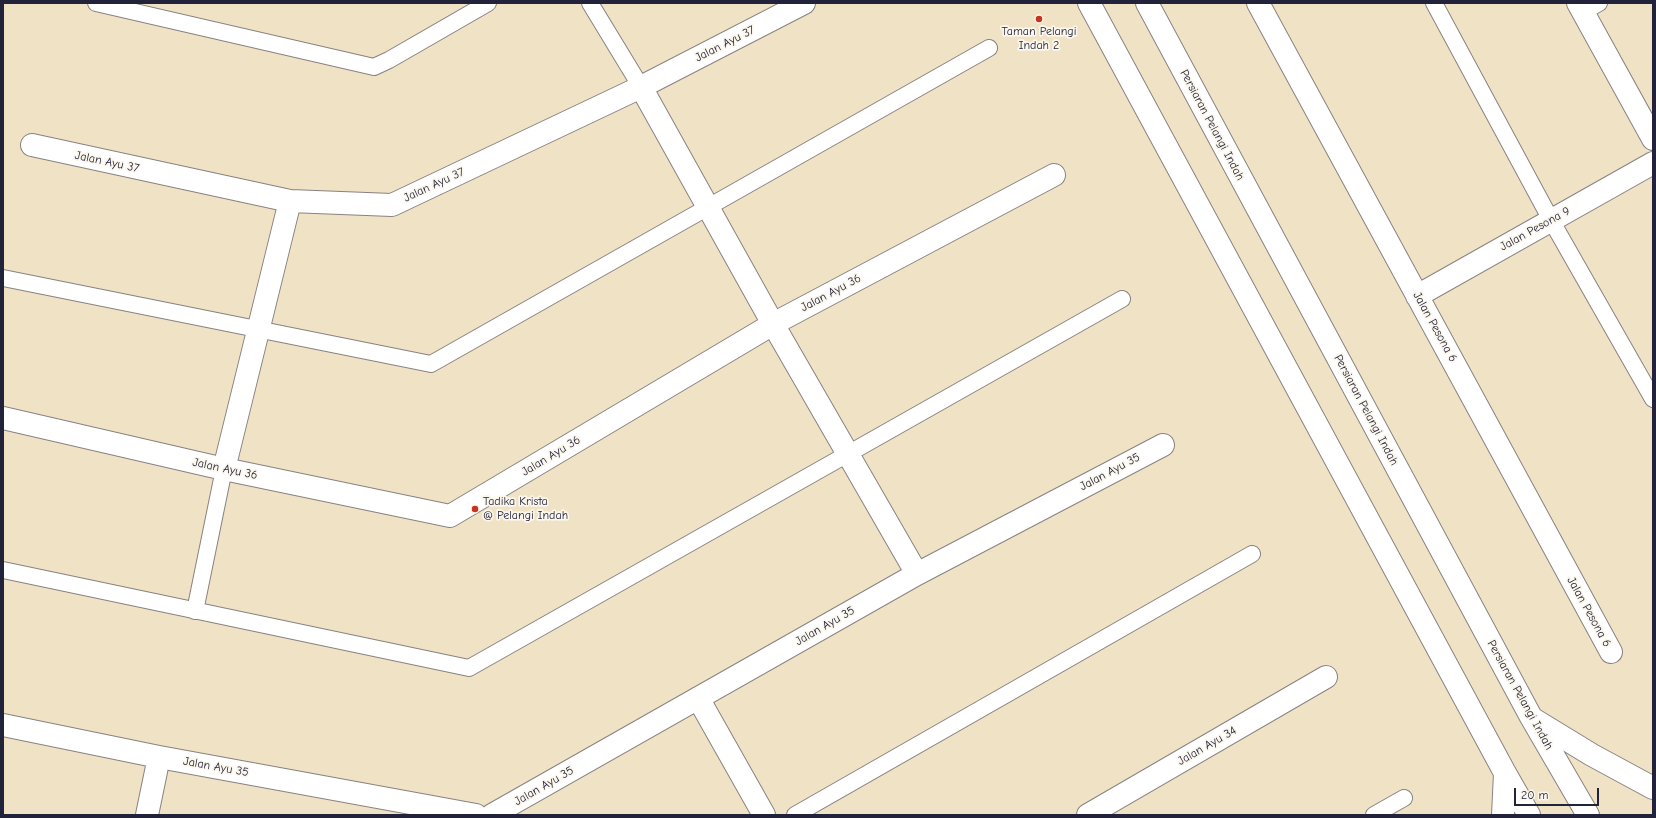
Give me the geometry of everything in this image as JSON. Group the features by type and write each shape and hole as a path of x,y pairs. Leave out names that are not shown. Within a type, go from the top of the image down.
{"street":[{"name":"Jalan Ayu 37","path":"32,145 290,201 392,205 641,87 804,3"},
{"path":"1089,3 1529,815"},
{"name":"Persiaran Pelangi Indah","path":"1147,3 1531,717 1588,815"},
{"name":"Jalan Pesona 6","path":"1258,3 1611,652"},
{"path":"1587,6 1653,139"},
{"path":"641,87 773,324 917,574"},
{"name":"Jalan Pesona 9","path":"1417,296 1653,163"},
{"name":"Jalan Ayu 36","path":"3,418 224,469 450,516 773,324 1054,175"},
{"path":"224,469 290,201"},
{"name":"Jalan Ayu 35","path":"492,815 917,574 1163,445"},
{"name":"Jalan Ayu 34","path":"1088,815 1326,677"},
{"path":"698,698 764,815"},
{"path":"1531,717 1592,755 1653,788"},
{"name":"Jalan Ayu 35","path":"3,725 159,757 476,815"},
{"path":"147,815 159,757"},
{"path":"1503,815 1505,773"}],"lane":[{"path":"96,3 374,67 389,60 488,3"},
{"path":"590,3 641,87"},
{"path":"1434,3 1551,220 1653,399"},
{"path":"3,278 431,364 989,48"},
{"path":"3,570 469,668 1122,299"},
{"path":"195,611 224,469"},
{"path":"795,815 1252,554"},
{"path":"1374,815 1404,798"}],"place":[{"name":"Taman Pelangi Indah 2","path":"1039,19"},
{"name":"Tadika Krista @ Pelangi Indah","path":"475,509"}]}
